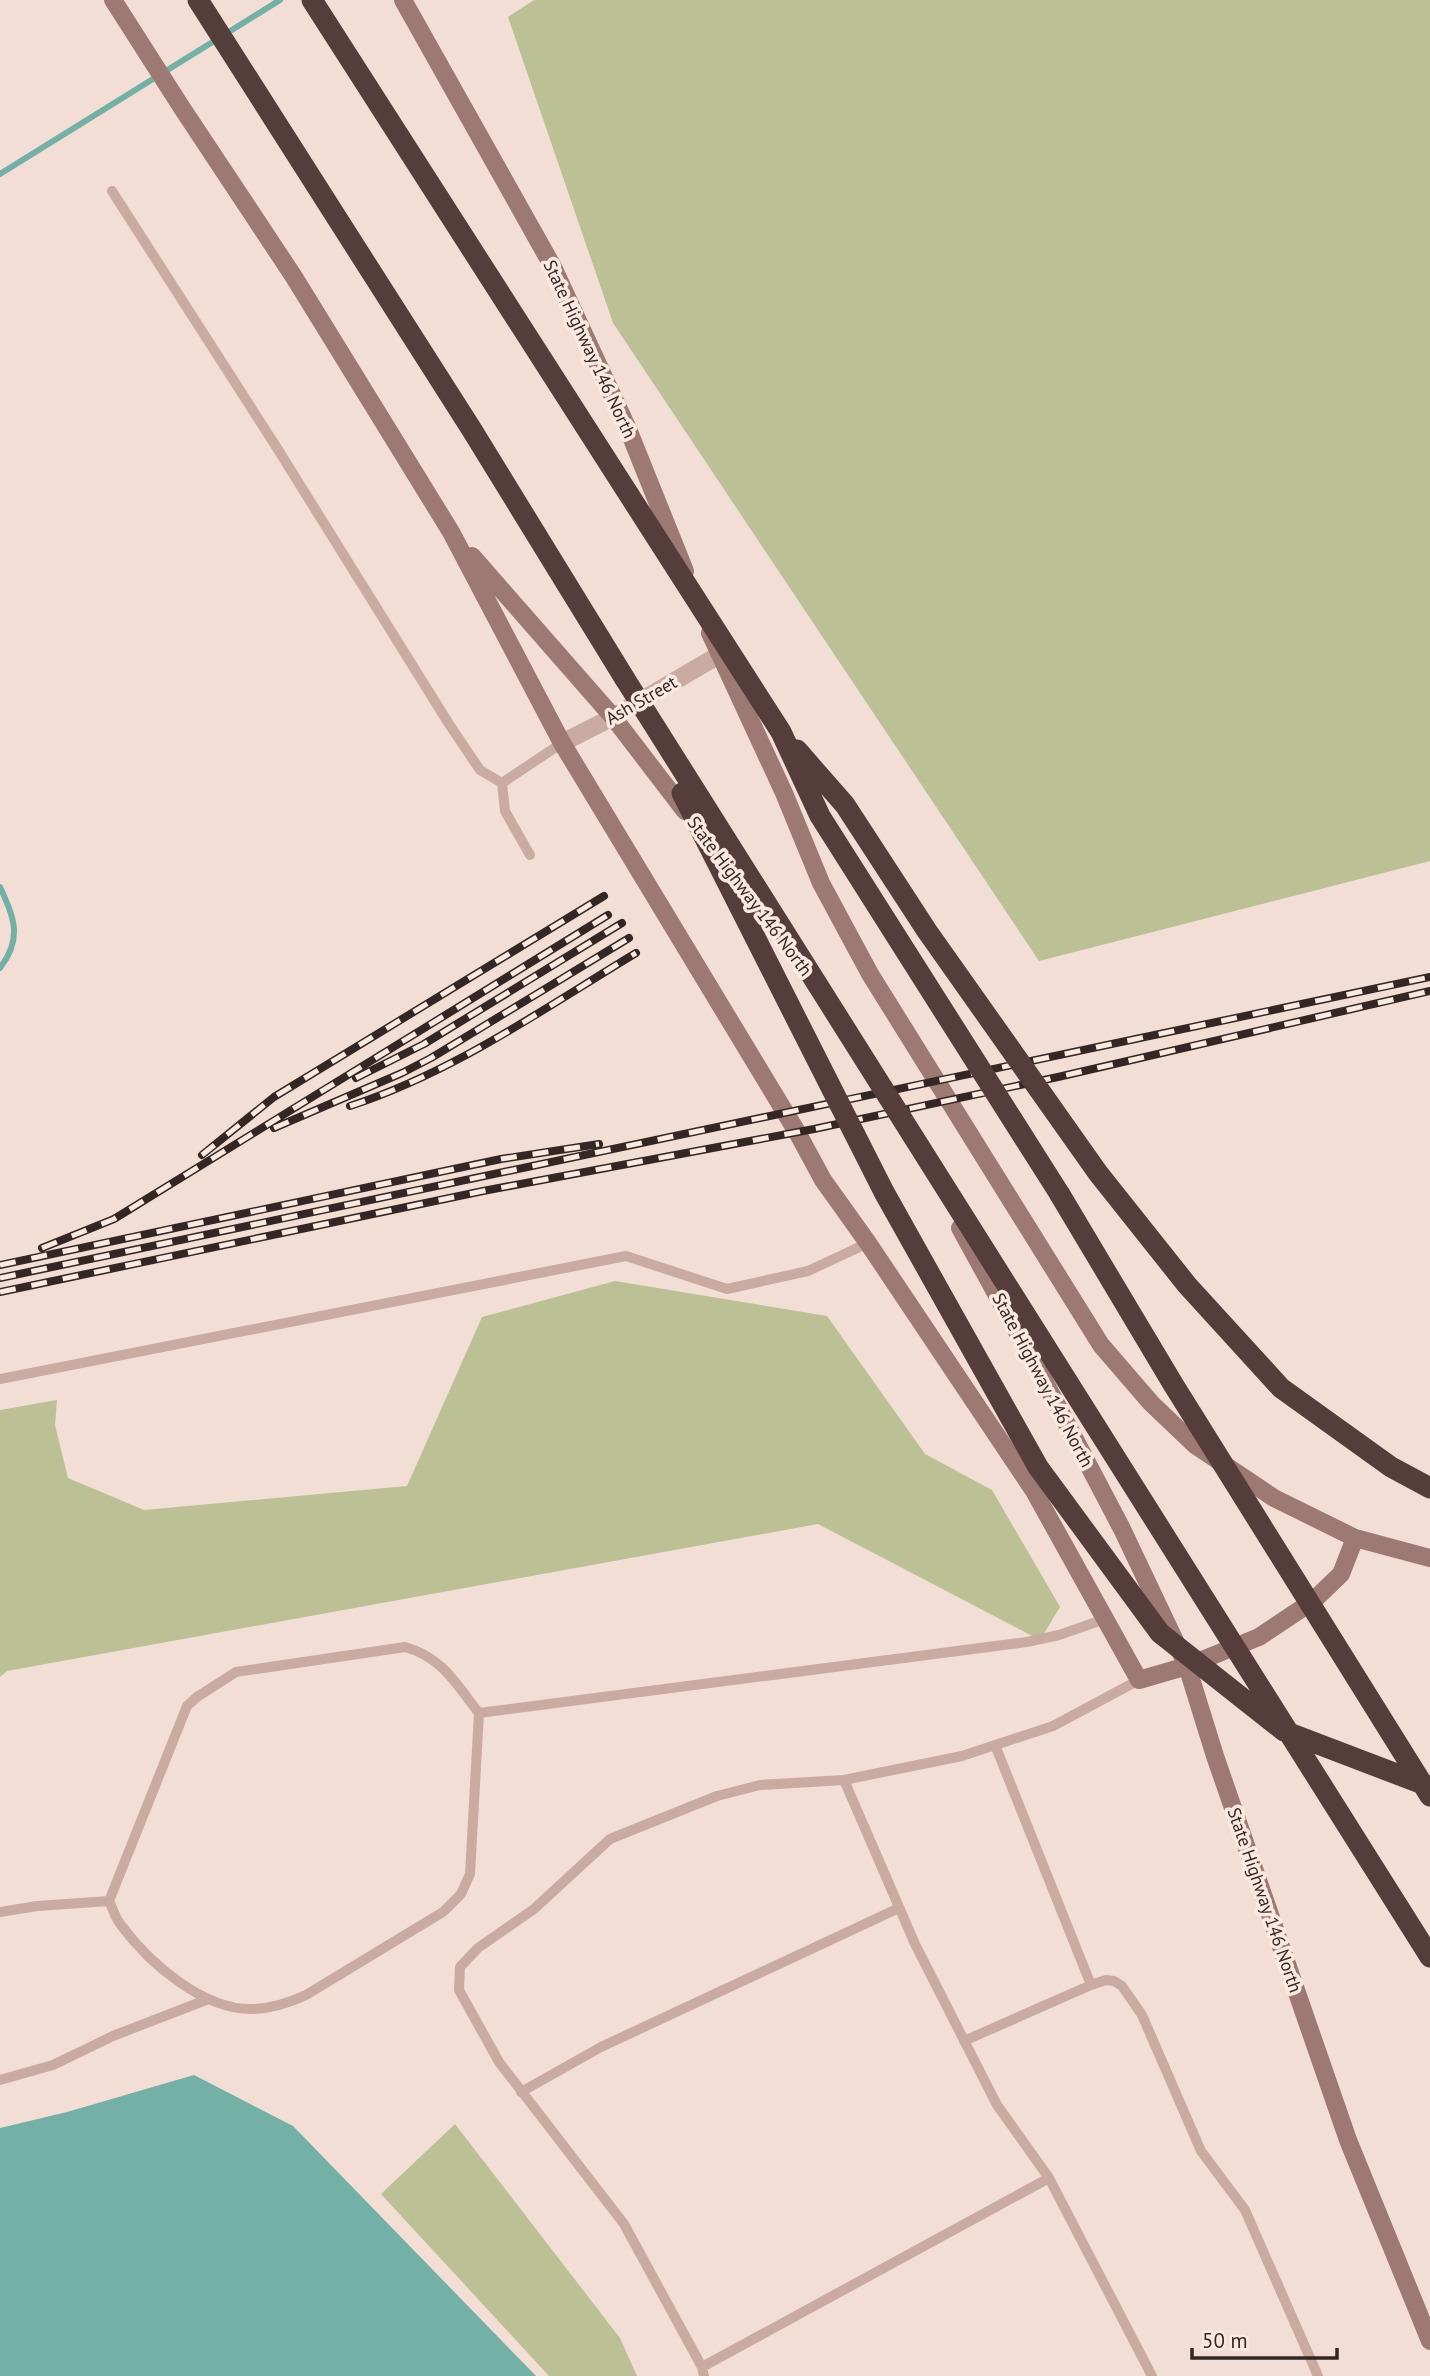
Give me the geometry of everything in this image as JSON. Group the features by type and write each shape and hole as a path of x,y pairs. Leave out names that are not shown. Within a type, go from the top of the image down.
{"highway":[{"path":"198,0 472,430 625,679 1430,1957"},
{"path":"312,0 781,732 820,816 1059,1193 1181,1396 1430,1796"},
{"path":"625,679 884,1192 1038,1467 1160,1633 1284,1731 1430,1787"},
{"path":"781,732 845,805 928,932 1098,1173 1188,1285 1281,1388 1391,1467 1430,1488"}],"main road":[{"name":"State Highway 146 North","path":"113,0 294,277 452,532 562,743 791,1123 822,1180 868,1243 1034,1491 1139,1680"},
{"name":"State Highway 146 North","path":"404,0 553,267 628,429 719,655 784,793 821,883 870,974 1101,1345 1151,1403 1195,1445 1274,1498 1355,1538 1430,1558"},
{"name":"State Highway 146 North","path":"452,532 613,717 814,979 982,1267 1048,1388 1122,1529 1187,1667 1215,1756 1348,2140 1430,2341"},
{"path":"1139,1680 1187,1667 1259,1637 1313,1601 1341,1574 1355,1538"}],"street":[{"name":"Ash Street","path":"562,743 613,717 719,655"}],"lane":[{"path":"112,191 480,770 502,783"},
{"path":"502,783 562,743"},
{"path":"502,783 505,811 530,855"},
{"path":"0,1379 626,1256 727,1289 808,1271 868,1243"},
{"path":"479,1713 1027,1642 1059,1635 1105,1619"},
{"path":"405,1647 423,1652 439,1662 479,1713 470,1874 461,1894 443,1912 306,1995 282,2006 251,2009 206,2000 156,1966 119,1923 109,1901 187,1706 236,1672 405,1647"},
{"path":"1049,2178 703,2371 624,2224 499,2062 459,1990 460,1967 478,1948 534,1909 610,1839 728,1793 760,1785 844,1780 962,1756 1052,1726 1139,1680"},
{"path":"995,1745 1091,1985"},
{"path":"844,1780 915,1944 997,2105 1049,2178 1152,2376"},
{"path":"0,1912 37,1906 109,1901"},
{"path":"521,2092 601,2047 899,1908"},
{"path":"964,2041 1091,1985 1106,1980 1122,1986 1142,2015 1201,2151 1245,2210 1318,2376"},
{"path":"0,2080 52,2065 113,2036 206,2000"}],"green space":[{"path":"534,0 1430,0 1430,861 1039,961 613,323 508,17"},
{"path":"615,1281 827,1316 925,1454 992,1490 1060,1607 1040,1640 818,1524 7,1671 0,1677 0,1410 57,1400 55,1425 68,1478 144,1510 407,1486 482,1317"},
{"path":"455,2124 620,2338 637,2376 549,2376 381,2194"}],"water":[{"path":"194,2075 293,2126 536,2376 0,2376 0,2128 67,2112"}],"waterway":[{"path":"0,174 280,0"},
{"path":"0,887 14,928 12,947 0,968"}],"railway":[{"path":"202,1155 274,1097 604,896"},
{"path":"42,1248 114,1219 608,915"},
{"path":"356,1078 424,1044 622,923"},
{"path":"274,1128 431,1058 629,938"},
{"path":"350,1106 425,1076 462,1057 636,953"},
{"path":"0,1278 1430,977"},
{"path":"0,1292 483,1191 814,1129 1058,1077 1430,991"},
{"path":"0,1265 501,1159 599,1144"}]}
